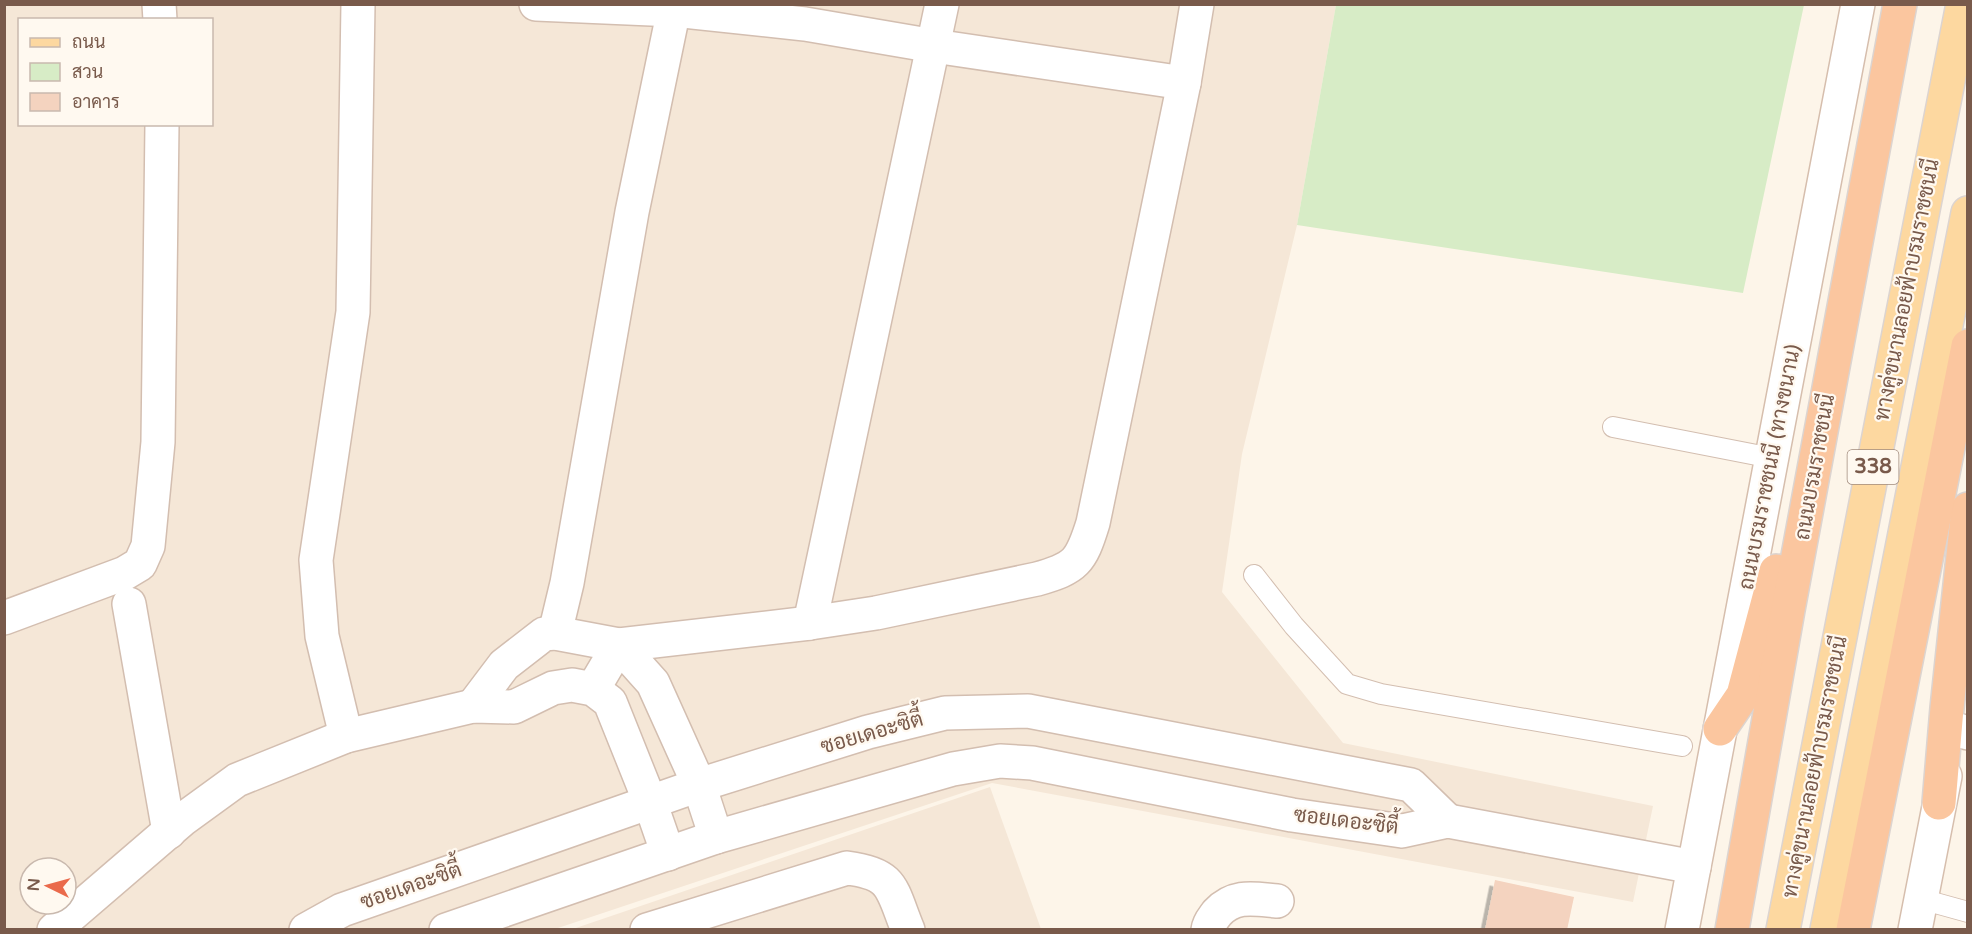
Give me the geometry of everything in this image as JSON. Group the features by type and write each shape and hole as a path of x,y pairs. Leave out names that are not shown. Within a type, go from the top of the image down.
{"highway":[{"name":"ถนนบรมราชชนนี","path":"1732,930 1900,4"},
{"path":"1720,729 1743,695 1795,497 1832,291 1861,217"},
{"path":"1853,930 1968,346"},
{"path":"1939,803 1968,509"}],"main road":[{"name":"ทางคู่ขนานลอยฟ้าบรมราชชนนี","path":"1783,930 1963,4"},
{"name":"ทางคู่ขนานลอยฟ้าบรมราชชนนี","path":"1827,930 1968,213"}],"street":[{"path":"346,736 322,636 316,560 353,312 358,4"},
{"path":"536,4 675,7 805,24 934,46 1184,83"},
{"path":"810,623 942,4"},
{"path":"473,706 504,665 544,634 555,633 619,645 810,623 876,613 1038,579 1062,572 1075,563 1085,549 1094,523 1184,83 1197,4"},
{"name":"ถนนบรมราชชนนี (ทางขนาน)","path":"1682,930 1858,4"},
{"path":"555,633 567,584 632,212 675,7"},
{"path":"4,618 125,573 140,564 148,546 158,442 162,126"},
{"path":"129,604 169,832"},
{"path":"594,689 619,645"},
{"path":"619,645 653,683 699,785 716,837"},
{"path":"1918,914 1939,803 1961,731 1968,659"},
{"path":"54,930 169,832 237,780 346,736 473,706 514,707 553,688 572,686 594,689 610,702 668,854"},
{"name":"ซอยเดอะซิตี้","path":"306,930 342,910 699,785 879,729 945,713 994,710 1028,711 1411,785 1448,821"},
{"name":"ซอยเดอะซิตี้","path":"446,930 716,837 952,769 1000,761 1032,763 1310,818 1402,831 1448,821 1694,867"},
{"path":"1310,818 1318,766"},
{"path":"647,930 847,868 869,871 889,882 908,930"},
{"path":"1208,930 1209,923 1224,906 1238,899 1277,901"}],"lane":[{"path":"1613,427 1772,458"},
{"path":"1254,575 1294,626 1347,684 1381,694 1682,746"},
{"path":"1918,914 1968,912"}],"shaded area":[{"path":"5,5 1336,5 1297,225 1242,454 1222,592 1343,743 1653,806 1633,902 992,783 555,929 5,930"},
{"path":"990,787 1041,929 570,930"}],"green space":[{"path":"1336,5 1804,5 1743,293 1297,225"}],"building":[{"path":"1495,880 1574,897 1567,930 1485,930"}]}
